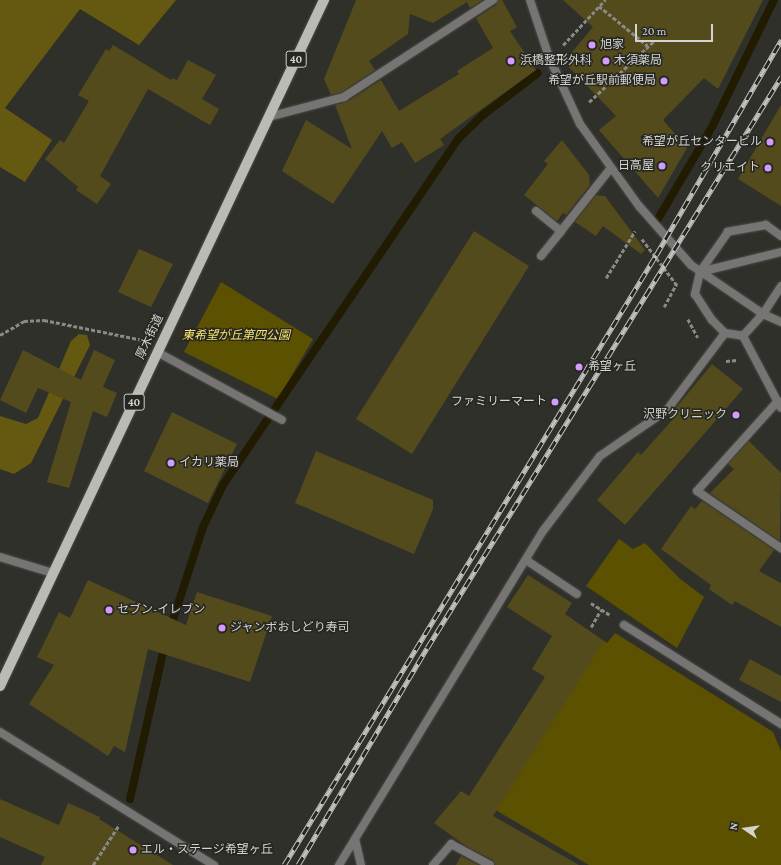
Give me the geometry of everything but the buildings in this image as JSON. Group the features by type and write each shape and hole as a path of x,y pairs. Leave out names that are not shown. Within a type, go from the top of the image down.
{"main road":[{"name":"厚木街道","path":"0,686 324,0"}],"street":[{"path":"268,117 344,97 493,0"},
{"path":"530,0 549,57 580,124 639,206 691,265 763,314 781,322"},
{"path":"541,256 611,168"},
{"path":"536,211 561,231"},
{"path":"742,336 725,333 712,320 695,294 700,272 728,232 766,225 781,236"},
{"path":"700,272 781,252"},
{"path":"742,336 763,314 781,286"},
{"path":"338,865 544,531 600,456 667,410 725,333"},
{"path":"742,336 780,404 697,491 781,548"},
{"path":"160,347 282,420"},
{"path":"0,557 53,573"},
{"path":"526,560 577,594"},
{"path":"624,624 781,724"},
{"path":"0,732 214,865"},
{"path":"355,839 360,865"},
{"path":"433,865 451,844 490,865"}],"path":[{"path":"549,57 605,0"},
{"path":"600,6 648,46"},
{"path":"588,102 654,41"},
{"path":"631,225 678,282 677,295"},
{"path":"606,278 635,231"},
{"path":"664,307 678,282"},
{"path":"684,313 699,336 696,344"},
{"path":"0,335 24,321 44,320 160,347"},
{"path":"720,362 742,359"},
{"path":"577,594 624,624"},
{"path":"591,627 601,610"},
{"path":"93,865 127,811"}],"green space":[{"name":"東希望が丘第四公園","path":"221,282 313,339 278,399 184,352"},
{"path":"619,539 633,549 645,543 679,578 704,597 677,648 586,586"},
{"path":"579,625 607,643 615,633 773,732 781,751 781,865 589,865 470,795"}],"shaded area":[{"path":"0,0 176,0 139,45 80,9 5,108 52,140 25,182 0,167"},
{"path":"79,334 87,335 90,345 31,463 14,474 0,469 0,416 26,424 38,418 71,341"}],"waterway":[{"path":"658,219 712,127 774,0"},
{"path":"170,629 203,527 223,485 458,139 483,115 538,73"},
{"path":"130,799 165,644"}],"railway":[{"path":"284,865 656,255 781,40"},
{"path":"298,865 427,648 781,77"}],"place":[{"name":"旭家","path":"592,45"},
{"name":"浜橋整形外科","path":"511,61"},
{"name":"木須薬局","path":"606,61"},
{"name":"希望が丘駅前郵便局","path":"664,81"},
{"name":"希望が丘センタービル","path":"770,142"},
{"name":"日高屋","path":"662,166"},
{"name":"クリエイト","path":"768,168"},
{"name":"希望ヶ丘","path":"579,367"},
{"name":"ファミリーマート","path":"555,402"},
{"name":"沢野クリニック","path":"736,415"},
{"name":"イカリ薬局","path":"171,463"},
{"name":"セブン-イレブン","path":"109,610"},
{"name":"ジャンボおしどり寿司","path":"222,628"},
{"name":"エル・ステージ希望ヶ丘","path":"133,850"}]}
